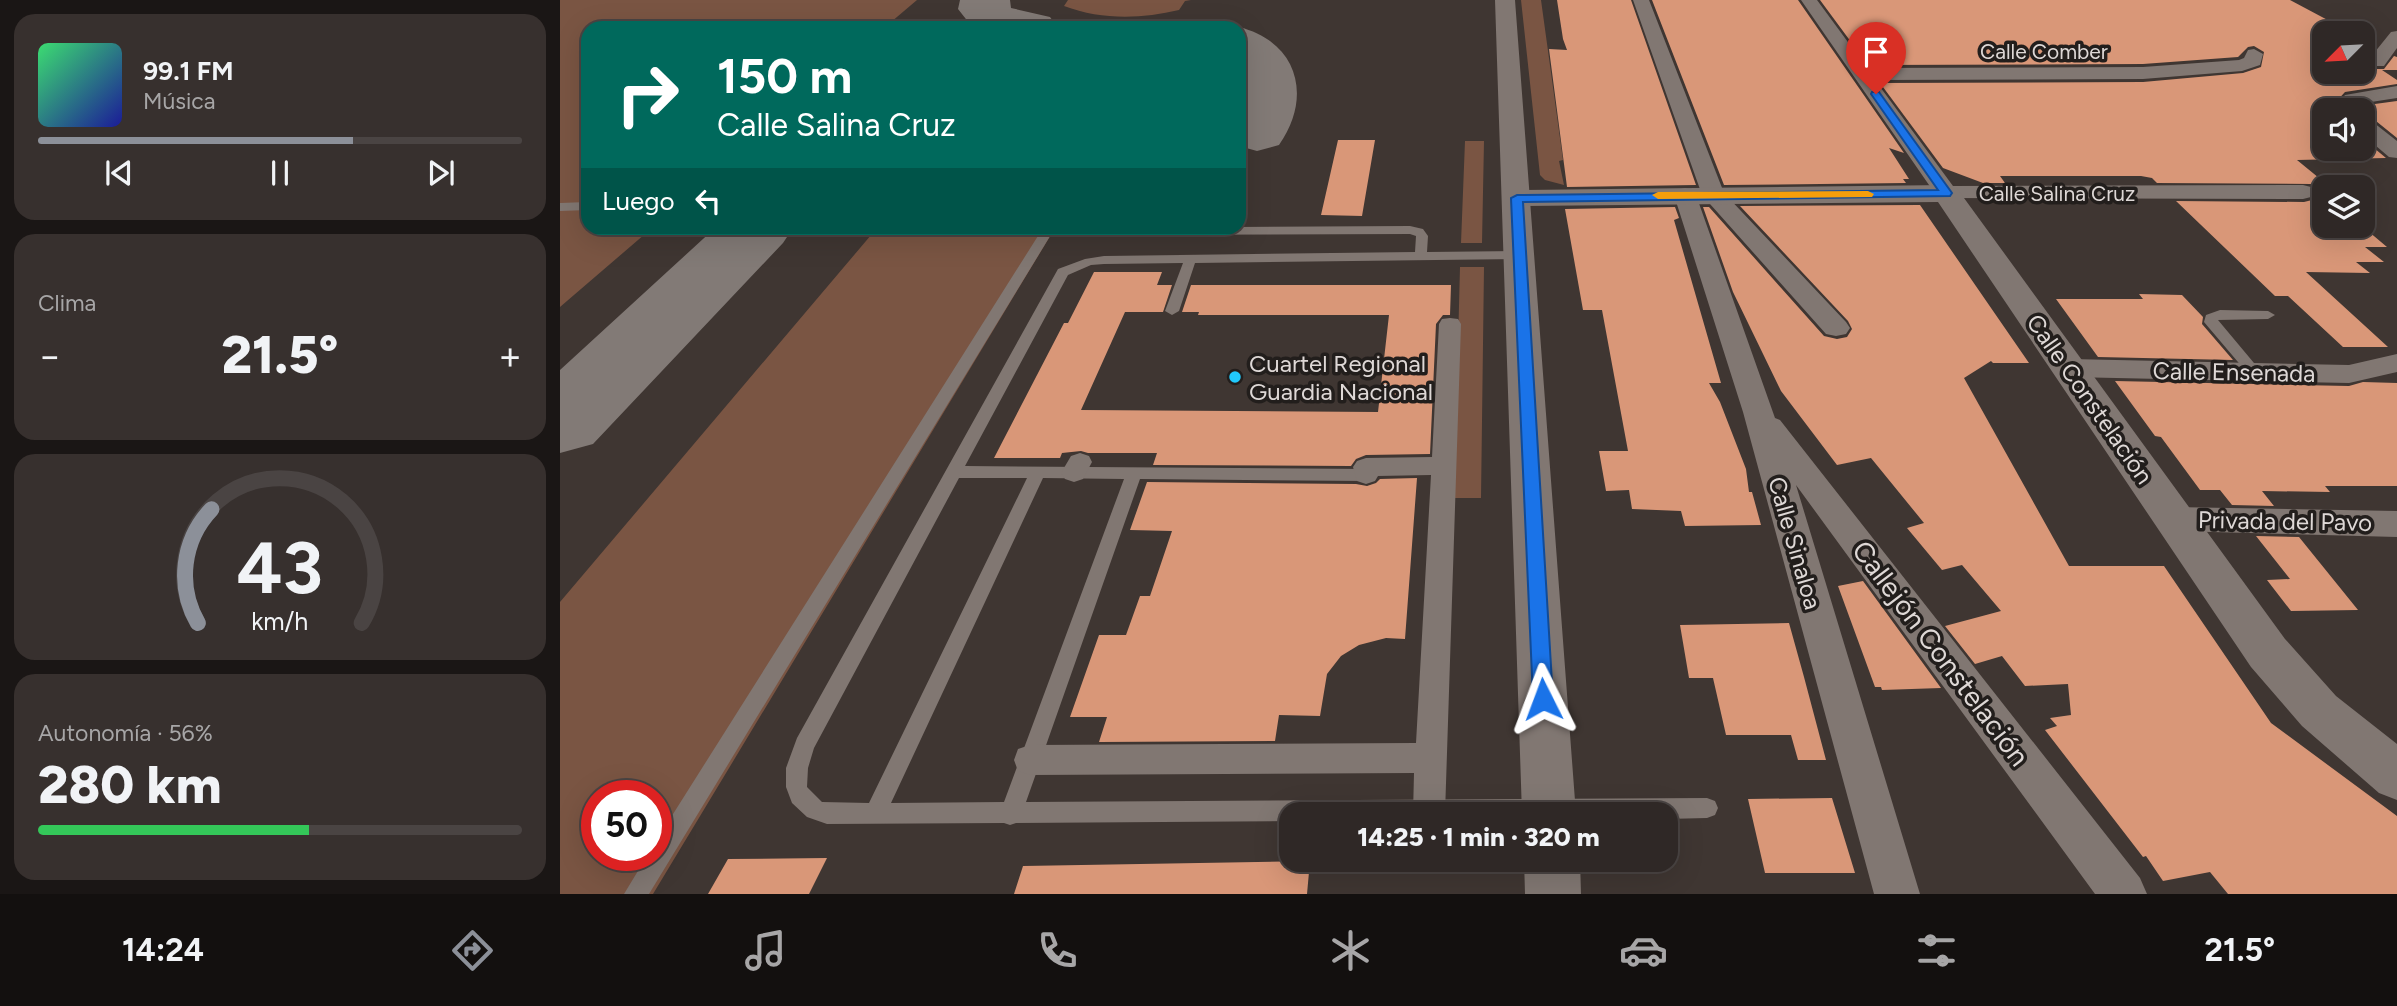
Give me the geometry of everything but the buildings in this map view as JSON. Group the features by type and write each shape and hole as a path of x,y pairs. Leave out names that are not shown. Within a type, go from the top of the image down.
{"main road":[{"path":"1505,0 1549,802"},
{"name":"Calle Salina Cruz","path":"1517,198 1946,193"},
{"name":"Calle Constelación","path":"1946,193 2268,653 2319,711 2397,776"},
{"path":"1552,872 1553,894"}],"street":[{"name":"Calle Sinaloa","path":"1641,0 1897,894"},
{"name":"Calle Constelación","path":"1809,0 1946,193"},
{"path":"2377,62 2397,36"},
{"name":"Calle Comber","path":"1862,74 2143,73 2226,66 2253,61 2255,54"},
{"path":"2358,98 2397,92"},
{"path":"2375,134 2397,152"},
{"name":"Calle Salina Cruz","path":"1946,193 2304,192"},
{"path":"1699,195 1836,328"},
{"path":"1430,802 1450,324"},
{"name":"Calle Ensenada","path":"2070,369 2349,374 2397,363"},
{"name":"Callejón Constelación","path":"1758,412 2124,894"},
{"path":"1366,475 1366,467 1444,466"},
{"name":"Privada del Pavo","path":"2173,519 2397,523"},
{"path":"1030,760 1432,758"}],"lane":[{"path":"560,207 581,206"},
{"path":"1246,231 1410,230 1419,232 1422,236 1421,258"},
{"path":"636,894 1045,235"},
{"path":"1279,812 827,814 805,805 797,795 795,782 798,760 804,745 1063,272 1089,261 1519,256"},
{"path":"1172,311 1190,260"},
{"path":"2254,372 2211,322 2211,318 2220,314 2268,315"},
{"path":"954,472 1038,472 1077,467 1134,473 1366,475"},
{"path":"875,814 1038,472"},
{"path":"1010,814 1134,473"},
{"path":"1678,812 1707,808"}],"shaded area":[{"path":"560,0 917,0 892,21 581,21 581,235 644,235 560,307"},
{"path":"1068,0 1191,0 1185,1 1179,10 1121,17 1078,11 1064,6"},
{"path":"1521,0 1541,0 1564,185 1545,180 1540,175"},
{"path":"1465,141 1484,141 1482,243 1461,243"},
{"path":"871,235 1051,235 672,863 672,780 581,780 581,871 667,871 653,894 560,894 560,602"},
{"path":"1460,267 1484,267 1481,498 1454,498"}],"taxiway":[{"path":"985,0 983,9 996,21"},
{"path":"1246,48 1261,62 1269,82 1266,105 1257,132"},
{"path":"560,422 750,235"}],"slow traffic":[{"path":"1658,195 1868,194"}],"place":[{"name":"Cuartel Regional Guardia Nacional","path":"1235,377"}],"route":[{"path":"1543,699 1517,198 1946,193 1876,94"}]}
